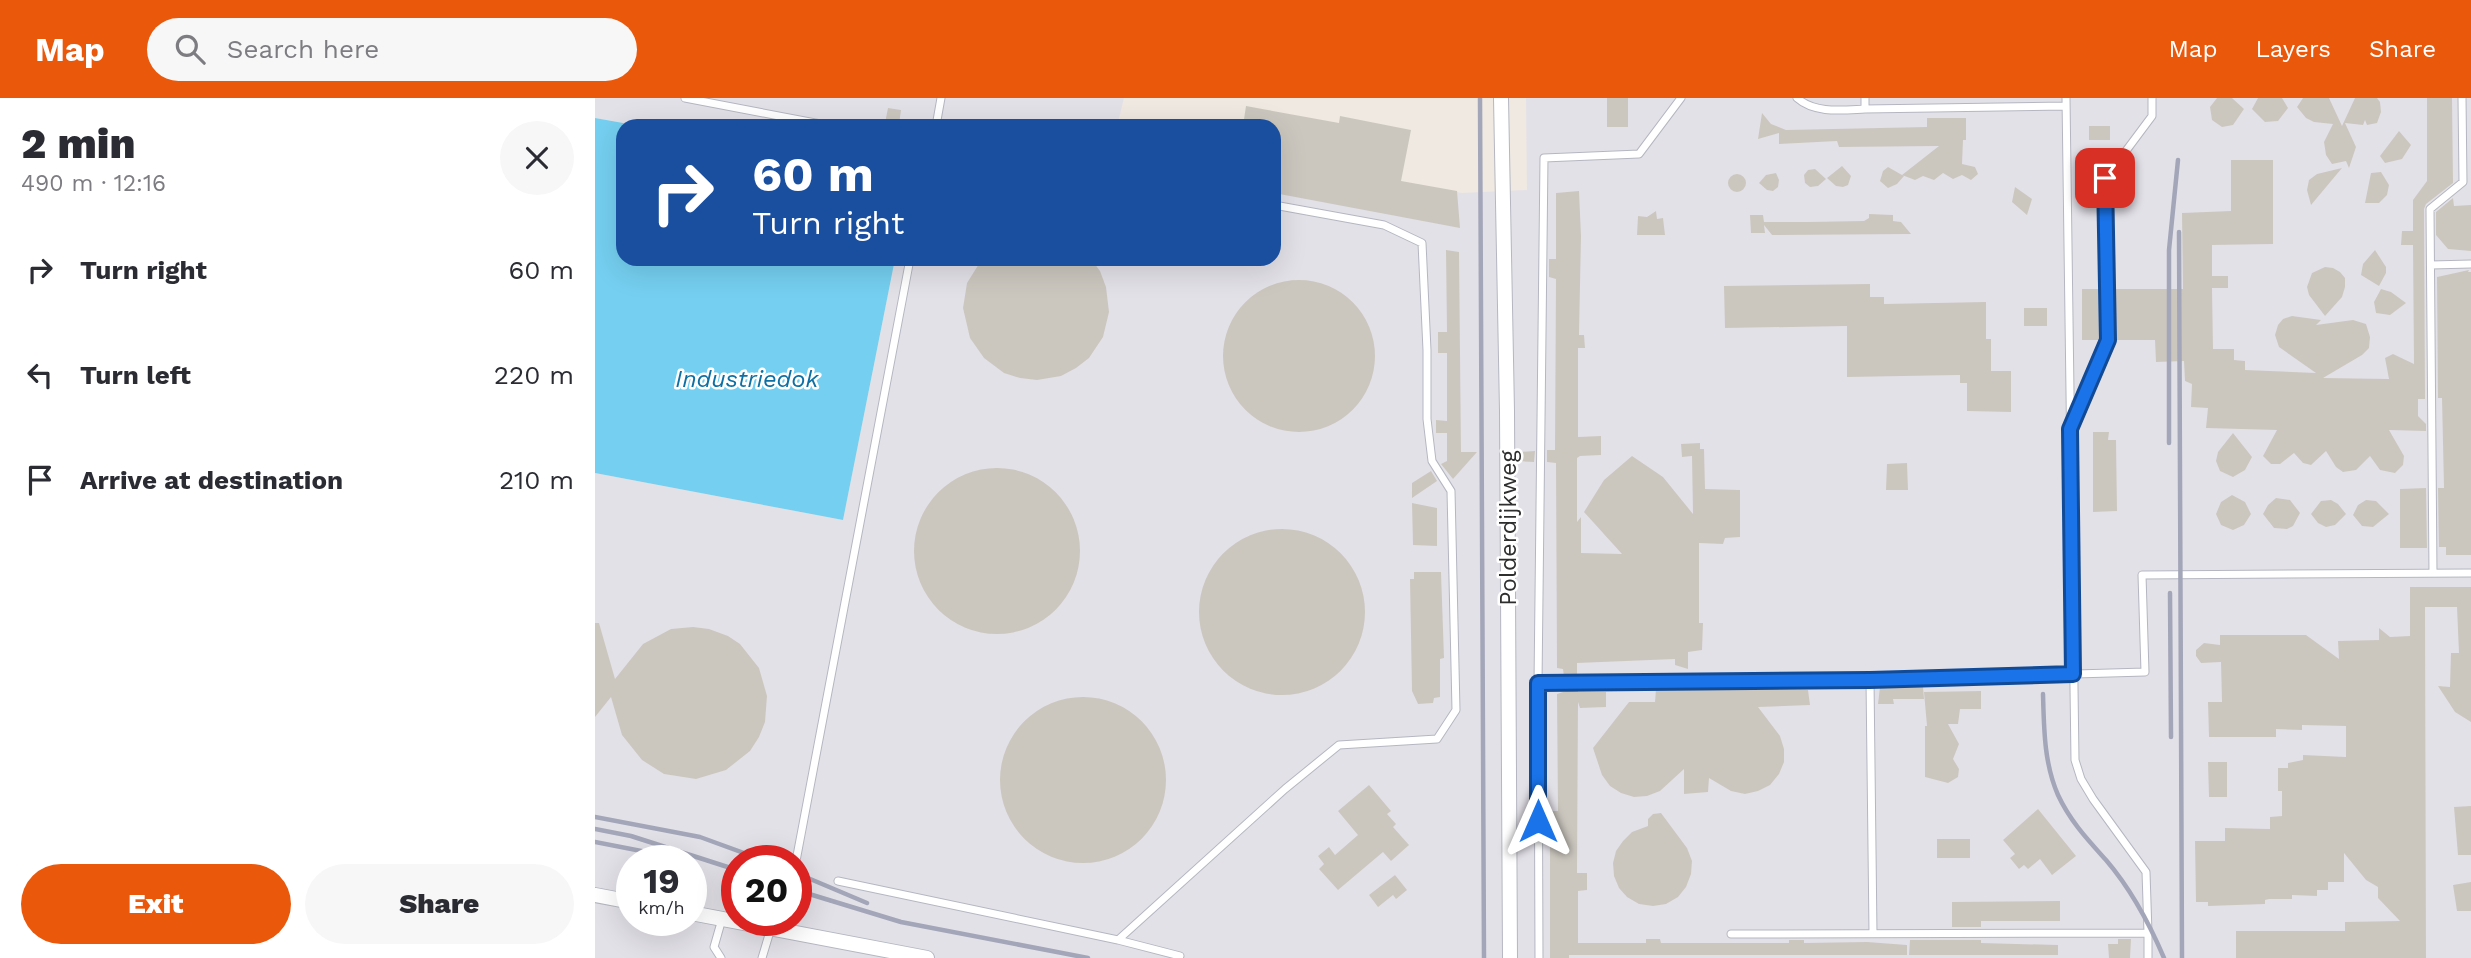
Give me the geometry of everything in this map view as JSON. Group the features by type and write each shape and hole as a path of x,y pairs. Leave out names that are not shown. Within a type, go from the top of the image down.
{"street":[{"name":"Polderdijkweg","path":"1501,98 1507,425 1510,958"},
{"path":"595,895 616,899"},
{"path":"812,933 927,958"}],"lane":[{"path":"685,98 794,119"},
{"path":"937,119 941,98"},
{"path":"1539,958 1538,683 1544,158 1639,154 1681,98"},
{"path":"1797,98 1808,106 1824,109 2066,102 2075,760 2081,779 2093,799 2146,872 2148,958"},
{"path":"1865,98 1865,109"},
{"path":"2070,429 2108,340 2105,178 2152,116 2152,98"},
{"path":"2433,573 2430,209 2463,183 2462,98"},
{"path":"1118,940 1285,789 1339,746 1437,739 1456,710 1451,491 1432,461 1427,419 1422,243 1384,225 1281,206"},
{"path":"2431,264 2471,264"},
{"path":"799,845 910,266"},
{"path":"1538,683 1870,680 2144,672 2142,575 2471,573"},
{"path":"1870,680 1873,933"},
{"path":"838,881 1118,940 1180,956"},
{"path":"721,922 714,947 721,958"},
{"path":"1731,934 2147,933"},
{"path":"762,958 773,936"}],"shaded area":[{"path":"595,98 1124,98 1119,119 616,119 616,122 595,118"},
{"path":"1526,98 2471,98 2471,958 595,958 595,473 843,520 894,266 1281,266 1281,158 1462,193 1527,190"}],"water":[{"name":"Industriedok","path":"595,118 616,122 616,266 894,266 843,520 595,473"}],"building":[{"path":"1607,98 1628,98 1628,127 1607,127"},
{"path":"2217,98 2232,98 2244,109 2233,125 2222,127 2212,120 2210,107"},
{"path":"2258,98 2282,98 2288,108 2278,121 2265,122 2252,109"},
{"path":"2303,98 2329,98 2342,126 2355,98 2377,98 2380,102 2381,112 2377,123 2367,125 2365,120 2363,125 2345,123 2356,147 2349,168 2346,161 2332,164 2326,155 2324,142 2333,124 2314,122 2306,118 2297,107"},
{"path":"2427,98 2452,98 2453,183 2426,204 2424,209 2425,399 2418,399 2418,416 2426,424 2426,431 2389,430 2404,456 2403,465 2395,473 2380,470 2370,456 2356,470 2343,472 2336,467 2326,451 2311,465 2303,463 2294,453 2280,464 2271,464 2263,456 2277,430 2206,428 2208,408 2191,407 2192,384 2185,381 2184,361 2156,362 2155,340 2114,340 2113,289 2183,289 2182,213 2231,211 2231,160 2273,160 2273,244 2212,245 2212,276 2228,276 2228,288 2212,288 2213,349 2234,349 2234,360 2245,361 2245,370 2316,373 2279,347 2275,335 2278,325 2283,319 2292,316 2321,320 2316,325 2353,320 2366,324 2370,337 2369,348 2323,378 2389,379 2385,358 2393,354 2414,364 2413,245 2401,245 2402,231 2413,231 2413,200 2427,181"},
{"path":"1246,106 1339,123 1340,116 1411,130 1401,181 1457,191 1460,228 1281,194 1281,119 1244,119"},
{"path":"888,108 901,110 900,119 886,119"},
{"path":"1762,113 1771,124 1786,130 1927,127 1927,118 1966,118 1962,164 1975,167 1978,174 1971,180 1962,175 1953,179 1943,173 1934,180 1923,176 1915,180 1902,175 1939,146 1839,147 1837,141 1779,144 1779,133 1758,139"},
{"path":"2089,126 2110,126 2110,140 2089,140"},
{"path":"2399,131 2411,145 2402,159 2385,163 2380,156"},
{"path":"1842,166 1851,176 1848,185 1843,187 1836,186 1827,178"},
{"path":"1888,167 1904,176 1897,184 1888,188 1880,181 1883,171"},
{"path":"2342,168 2311,205 2307,190 2309,180 2317,174"},
{"path":"1815,169 1826,179 1818,186 1810,187 1805,183 1804,175 1808,170"},
{"path":"2381,172 2389,185 2387,195 2379,203 2365,203 2371,173"},
{"path":"1776,173 1778,187 1773,191 1767,190 1759,183 1766,175"},
{"path":"1737,174 1743,177 1746,183 1743,189 1737,192 1731,189 1728,183 1731,177"},
{"path":"2015,187 2032,199 2027,215 2012,202"},
{"path":"1579,191 1579,335 1584,335 1585,348 1578,348 1578,437 1601,436 1601,455 1577,458 1577,522 1581,517 1581,553 1622,554 1584,512 1604,480 1632,456 1663,477 1693,514 1692,456 1682,457 1681,444 1700,443 1700,449 1704,449 1705,489 1740,490 1740,537 1725,538 1723,544 1699,543 1699,623 1703,623 1702,650 1688,652 1688,669 1675,665 1675,659 1577,663 1577,677 1564,677 1563,669 1557,668 1556,463 1547,462 1547,450 1555,450 1556,279 1549,277 1549,259 1556,259 1556,193"},
{"path":"2453,198 2454,206 2471,205 2471,251 2448,249 2436,235 2436,212"},
{"path":"1656,211 1657,219 1663,218 1665,235 1637,235 1638,216 1647,217"},
{"path":"1869,214 1893,215 1893,221 1901,222 1911,234 1772,235 1764,225 1765,233 1751,233 1750,215 1763,215 1764,222 1808,222 1864,221 1869,218"},
{"path":"1446,250 1459,252 1461,452 1477,452 1453,479 1441,464 1447,461 1447,433 1436,433 1436,420 1447,421 1447,353 1438,353 1438,332 1447,332"},
{"path":"2375,250 2386,267 2379,286 2361,275 2363,264"},
{"path":"978,266 1096,266 1106,287 1109,312 1103,337 1089,358 1061,376 1037,380 1004,373 984,358 970,338 963,308 967,283"},
{"path":"2325,267 2340,272 2345,278 2345,287 2342,297 2325,316 2309,295 2307,287 2312,273"},
{"path":"2469,270 2471,555 2446,555 2446,547 2439,547 2438,488 2444,488 2442,398 2438,398 2437,277"},
{"path":"1299,280 1328,286 1353,302 1369,327 1375,356 1369,385 1353,410 1328,426 1299,432 1270,426 1245,410 1229,385 1223,356 1229,327 1245,302 1270,286"},
{"path":"1870,284 1870,297 1884,297 1884,304 1986,302 1986,339 1991,339 1991,371 2011,371 2011,412 1967,411 1967,383 1960,383 1960,375 1847,377 1847,326 1725,328 1724,286"},
{"path":"2082,289 2101,289 2101,340 2082,340"},
{"path":"2381,289 2391,292 2406,303 2390,315 2376,313 2374,302"},
{"path":"2024,308 2047,308 2047,326 2024,326"},
{"path":"2093,432 2109,432 2108,440 2116,440 2117,511 2093,512"},
{"path":"2233,433 2252,457 2245,470 2233,477 2220,471 2216,461 2218,452"},
{"path":"1535,451 1534,462 1518,461 1518,452"},
{"path":"1907,463 1908,490 1886,490 1887,464"},
{"path":"997,468 1029,475 1043,482 1055,493 1066,505 1073,519 1080,551 1073,583 1066,597 1055,609 1043,620 1029,627 997,634 965,627 951,620 939,609 928,597 921,583 914,551 921,519 928,505 939,493 951,482 965,475"},
{"path":"1431,471 1437,481 1412,498 1412,483"},
{"path":"2426,488 2427,548 2400,548 2400,489"},
{"path":"2232,495 2245,502 2251,514 2244,525 2233,530 2221,525 2216,514 2221,502"},
{"path":"2276,498 2290,500 2300,513 2293,526 2287,529 2274,528 2263,514"},
{"path":"2331,500 2346,514 2335,525 2326,527 2318,523 2311,514 2321,501"},
{"path":"2366,500 2376,501 2389,514 2373,527 2362,526 2353,515 2358,505"},
{"path":"1412,503 1437,508 1437,546 1413,545"},
{"path":"1282,529 1314,535 1341,553 1359,580 1365,612 1359,644 1341,671 1314,689 1282,695 1250,689 1223,671 1205,644 1199,612 1205,580 1223,553 1250,535"},
{"path":"1414,572 1441,572 1444,658 1440,659 1440,697 1434,698 1433,703 1418,704 1412,691 1410,579 1414,579"},
{"path":"2410,587 2471,587 2471,722 2455,712 2438,686 2450,687 2451,653 2459,653 2457,607 2425,607 2426,958 2236,958 2236,931 2345,931 2345,922 2400,921 2378,898 2378,887 2366,880 2344,853 2344,882 2328,882 2328,890 2317,890 2317,896 2292,895 2292,899 2265,900 2265,904 2208,906 2208,902 2196,902 2195,841 2225,841 2225,828 2270,829 2270,817 2282,816 2278,768 2288,768 2288,763 2303,760 2303,755 2346,757 2346,726 2302,725 2302,730 2276,729 2276,737 2209,737 2208,702 2222,702 2221,662 2201,663 2196,656 2196,650 2204,643 2220,645 2220,635 2306,635 2339,659 2338,641 2379,640 2379,628 2390,637 2410,636"},
{"path":"595,623 599,623 615,679 643,644 671,629 709,629 740,644 759,668 767,696 765,722 750,751 726,770 696,779 664,774 642,760 622,735 611,697 595,717"},
{"path":"1880,687 1923,687 1924,699 1893,699 1894,704 1878,704"},
{"path":"1565,689 1606,692 1606,707 1580,708 1578,702 1577,873 1587,873 1587,890 1578,891 1578,943 1646,943 1646,939 1660,939 1661,943 1789,943 1789,940 1804,940 1804,943 1867,942 1907,945 1907,955 1569,955 1569,958 1550,958 1550,811 1558,811 1557,694 1566,691"},
{"path":"1656,689 1808,690 1810,705 1758,707 1780,736 1784,749 1784,762 1770,785 1745,794 1731,791 1709,778 1708,792 1684,794 1684,769 1660,791 1634,797 1610,786 1602,775 1593,748 1629,702 1655,702"},
{"path":"1981,691 1981,709 1960,709 1958,724 1948,724 1959,744 1953,759 1959,769 1958,777 1948,783 1925,777 1927,726 1924,692"},
{"path":"1083,697 1115,703 1142,721 1160,748 1166,780 1160,812 1142,839 1115,857 1083,863 1051,857 1024,839 1006,812 1000,780 1006,748 1024,721 1051,703"},
{"path":"2208,762 2227,762 2227,797 2209,797"},
{"path":"1369,785 1391,811 1387,814 1396,824 1393,827 1409,845 1391,861 1383,852 1338,890 1319,869 1324,864 1318,856 1329,847 1335,855 1358,835 1338,811"},
{"path":"2471,806 2471,855 2458,855 2454,807"},
{"path":"2038,809 2076,856 2052,875 2040,859 2028,869 2024,865 2019,869 2010,858 2015,854 2003,840"},
{"path":"1661,813 1687,848 1692,861 1691,874 1678,897 1666,904 1639,904 1619,888 1613,863 1616,851 1623,841 1632,832 1648,826 1648,819 1653,814"},
{"path":"1937,839 1970,839 1970,858 1937,858"},
{"path":"1395,875 1407,890 1396,899 1393,895 1378,907 1369,895"},
{"path":"2471,882 2471,911 2457,911 2453,885"},
{"path":"2060,901 2060,921 1981,921 1981,927 1952,927 1952,902"},
{"path":"2118,939 2131,939 2130,958 2109,958 2108,944 2118,944"},
{"path":"1910,940 1981,940 1981,943 2058,945 2058,955 1909,955"}],"railway":[{"path":"1480,98 1484,958"},
{"path":"2169,443 2169,250 2178,160"},
{"path":"2179,232 2182,958"},
{"path":"2170,593 2171,737"},
{"path":"2043,694 2047,758 2058,795 2074,822 2115,871 2131,895 2164,958"},
{"path":"595,817 700,837 722,845"},
{"path":"595,829 631,836 721,865"},
{"path":"595,842 616,846"},
{"path":"812,880 867,903"},
{"path":"812,895 901,922 1088,958"}],"route":[{"path":"1538,821 1538,683 1870,680 2073,674 2070,429 2108,340 2105,178"}]}
